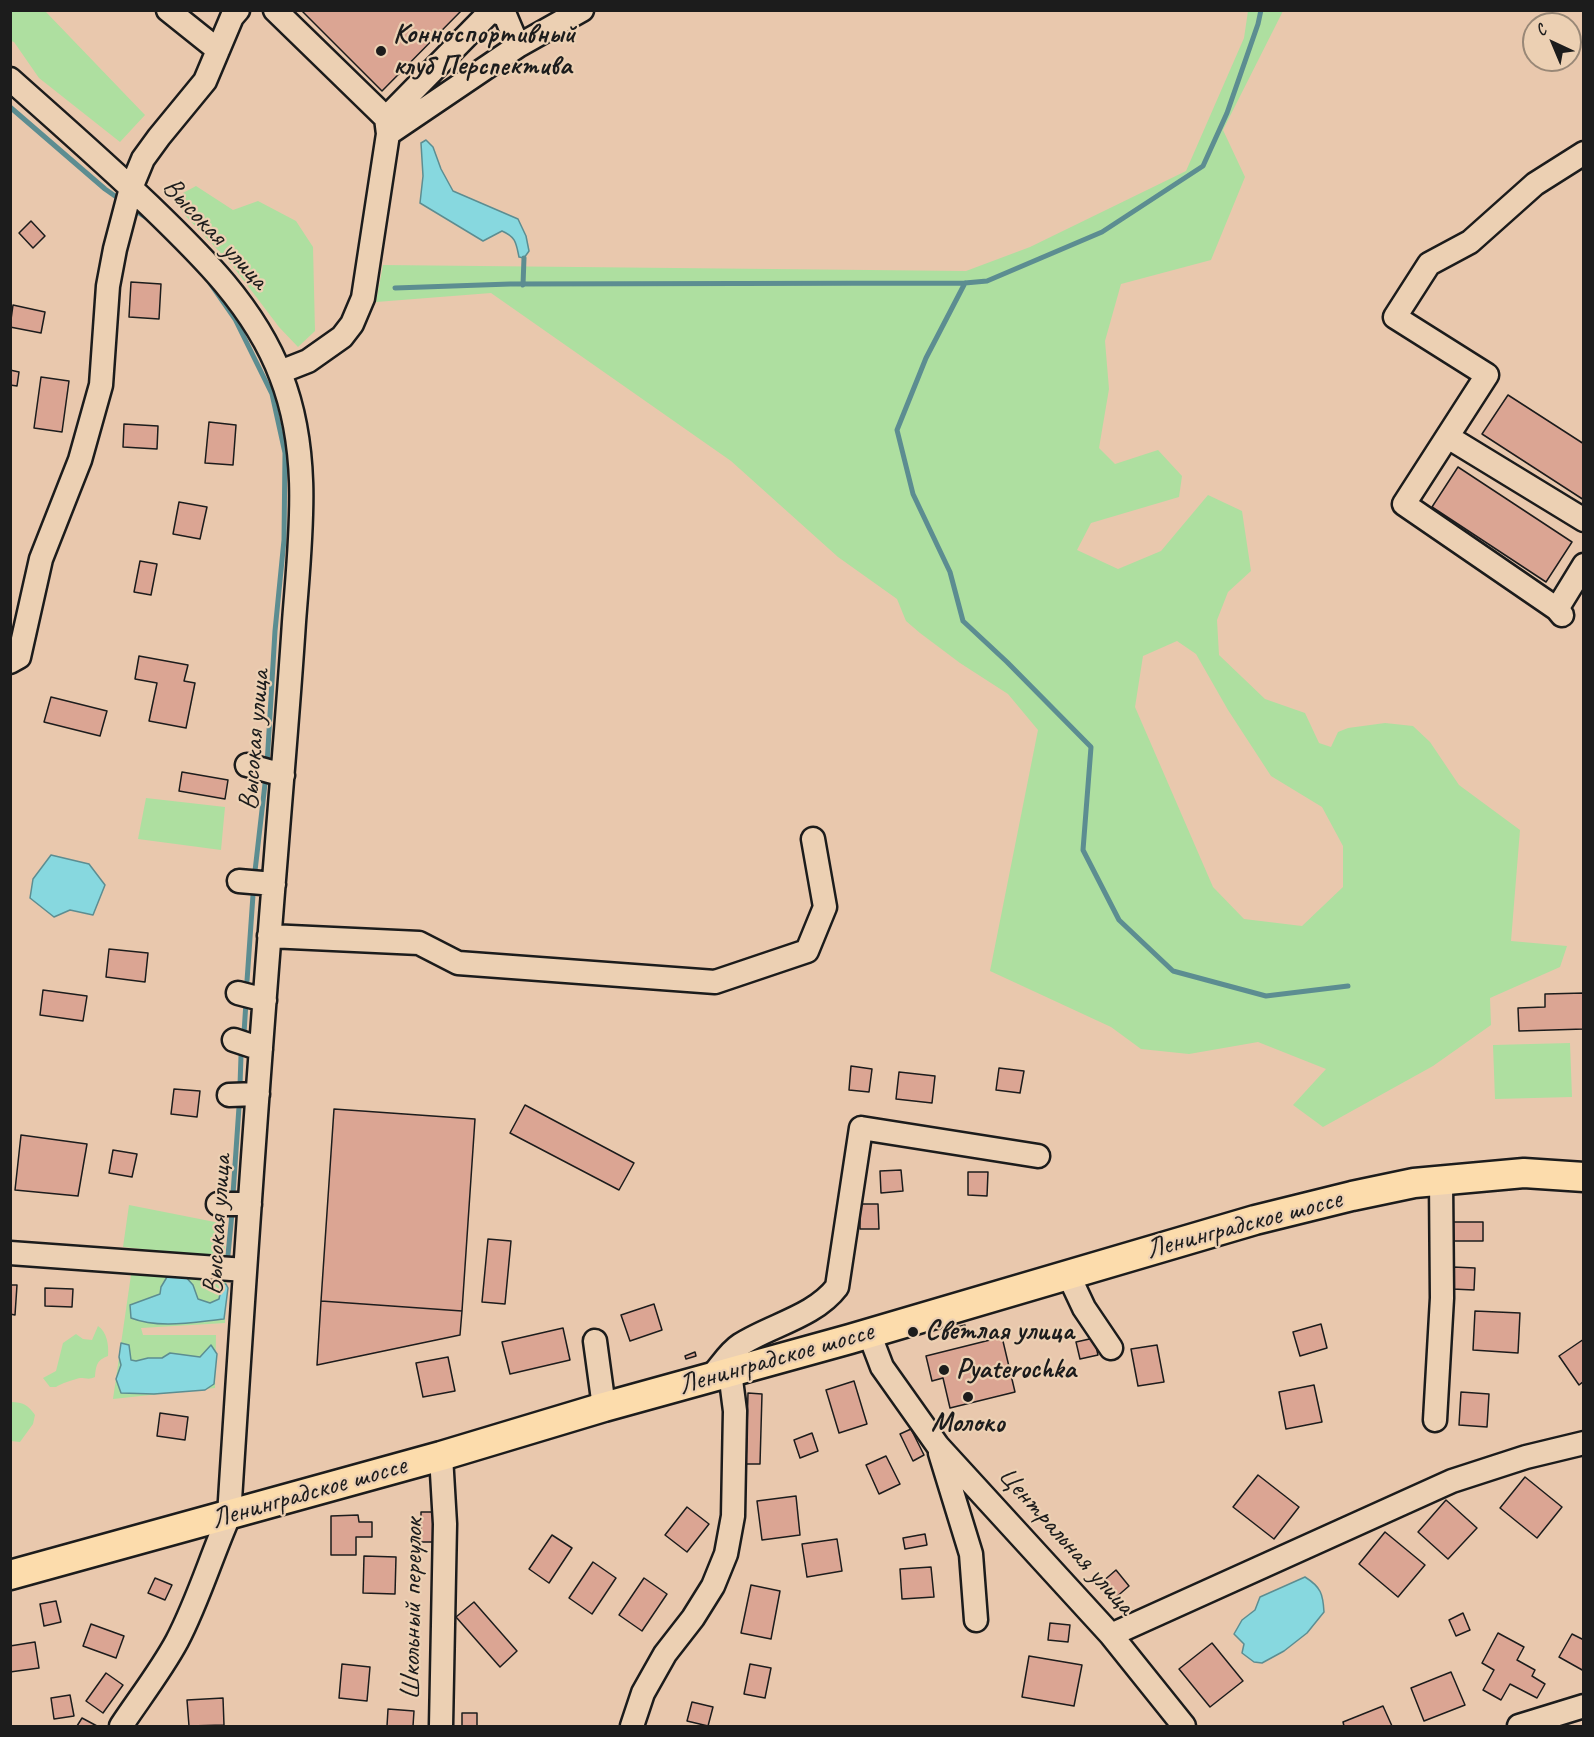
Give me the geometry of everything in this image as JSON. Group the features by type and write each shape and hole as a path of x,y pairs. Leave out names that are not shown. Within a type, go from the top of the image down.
{"main road":[{"name":"Ленинградское шоссе","path":"10,1575 229,1516 604,1407 869,1334 1255,1220 1414,1183 1524,1173 1584,1177"}],"street":[{"path":"168,10 218,50"},
{"path":"10,662 19,657 41,559 80,460 101,385 108,286 131,188 143,159 205,81 232,17 238,10"},
{"path":"275,10 387,126"},
{"path":"387,126 582,10"},
{"path":"280,372 308,361 342,337 352,324 363,298 387,126 491,11 505,15 518,46"},
{"name":"Высокая улица","path":"10,79 131,188 193,247 229,287 257,328 280,372 294,411 300,457 302,514 265,770 274,884 229,1516 196,1601 176,1643 121,1726"},
{"path":"1584,153 1535,184 1470,242 1429,264 1395,317 1487,375 1404,504 1559,612 1584,566"},
{"path":"1448,437 1584,520"},
{"path":"269,936 419,944 458,963 716,982 807,951 825,907 813,839"},
{"path":"239,881 274,884"},
{"path":"237,993 265,1000"},
{"path":"234,1040 261,1049"},
{"path":"229,1095 258,1094"},
{"path":"632,1726 643,1693 665,1654 714,1586 726,1554 734,1504 735,1411 721,1374 738,1346 816,1306 829,1297 837,1287 861,1128 1038,1156"},
{"path":"1435,1420 1442,1298 1441,1180"},
{"path":"218,1204 250,1204"},
{"path":"10,1252 245,1270"},
{"path":"1068,1274 1084,1308 1111,1348"},
{"name":"Центральная улица","path":"869,1334 882,1367 938,1446 1111,1635 1184,1726"},
{"path":"595,1341 604,1407"},
{"path":"1111,1635 1452,1481 1526,1457 1584,1443"},
{"path":"938,1446 971,1554 976,1620"},
{"name":"Школьный переулок","path":"441,1456 445,1524 441,1726"},
{"path":"1519,1726 1584,1706"}],"green space":[{"path":"11,10 43,10 46,12 145,115 120,142 39,78 11,41"},
{"path":"1248,11 1283,11 1223,130 1245,177 1211,260 1121,284 1105,341 1109,389 1099,448 1115,464 1158,450 1182,476 1179,497 1091,523 1077,550 1118,569 1161,551 1208,495 1242,511 1251,571 1228,592 1217,620 1219,655 1265,699 1305,713 1319,743 1331,747 1338,732 1348,728 1385,723 1413,726 1430,742 1459,785 1520,830 1511,941 1567,946 1560,967 1490,998 1491,1025 1433,1066 1323,1127 1293,1105 1326,1069 1258,1042 1189,1054 1141,1049 1111,1027 990,971 1038,730 1008,694 960,663 920,633 906,621 897,599 838,557 731,461 491,293 376,302 383,265 966,271 1030,247 1186,171 1244,38","holes":["1177,641 1196,654 1228,710 1271,776 1322,807 1343,846 1343,887 1302,926 1244,919 1213,887 1135,707 1143,656"]},
{"path":"196,186 233,210 258,201 296,221 313,247 315,331 298,347 279,327 232,265 182,212 183,193"},
{"path":"146,798 225,807 221,850 138,839"},
{"path":"1570,1043 1572,1097 1495,1099 1493,1045"},
{"path":"129,1205 225,1224 225,1258 123,1247"},
{"path":"132,1268 226,1279 225,1323 141,1328 143,1335 216,1335 215,1388 113,1399"},
{"path":"98,1326 107,1339 108,1356 101,1359 95,1377 80,1378 50,1387 43,1378 56,1371 63,1343 76,1334 83,1339 92,1340"},
{"path":"11,1402 25,1405 35,1415 33,1424 20,1442 11,1441"}],"water":[{"path":"426,140 433,147 441,169 453,191 518,219 526,236 529,251 524,258 519,257 515,241 507,233 502,231 483,241 420,203 423,176 421,143"},
{"path":"51,855 89,864 105,885 93,915 70,910 54,917 30,898 33,879"},
{"path":"184,1275 193,1285 198,1299 210,1303 219,1299 222,1284 226,1284 228,1288 224,1319 165,1324 131,1318 130,1305 160,1294 167,1277"},
{"path":"121,1343 129,1345 131,1360 136,1361 162,1358 170,1353 200,1357 211,1345 217,1354 214,1384 205,1390 154,1394 121,1393 116,1379 121,1365 119,1357"},
{"path":"1305,1577 1315,1584 1320,1592 1324,1612 1307,1633 1284,1651 1262,1663 1254,1662 1242,1653 1244,1644 1234,1634 1242,1620 1255,1610 1260,1597"}],"building":[{"name":"Конноспортивный клуб Перспектива","path":"301,10 462,10 382,91"},
{"path":"31,221 45,236 33,248 19,233"},
{"path":"131,282 161,284 159,319 129,317"},
{"path":"13,305 45,312 41,333 10,327"},
{"path":"10,370 19,372 17,386 10,385"},
{"path":"41,377 69,381 62,432 34,428"},
{"path":"1508,395 1584,444 1584,500 1482,434"},
{"path":"209,422 236,425 233,465 205,463"},
{"path":"124,424 158,426 157,449 123,447"},
{"path":"1458,467 1572,542 1546,582 1432,507"},
{"path":"179,502 207,507 200,539 173,534"},
{"path":"140,561 157,564 151,595 134,592"},
{"path":"139,656 188,665 184,681 195,683 186,728 149,721 157,683 135,679"},
{"path":"51,697 107,711 100,736 44,722"},
{"path":"182,772 228,780 225,799 179,791"},
{"path":"109,949 148,953 145,982 106,977"},
{"path":"43,990 87,996 83,1021 40,1015"},
{"path":"1584,993 1584,1029 1519,1031 1518,1008 1545,1007 1545,994"},
{"path":"851,1066 872,1069 869,1092 849,1090"},
{"path":"999,1068 1024,1071 1020,1093 996,1090"},
{"path":"899,1072 935,1076 932,1103 896,1099"},
{"path":"174,1089 200,1091 197,1117 171,1114"},
{"path":"525,1105 634,1163 619,1190 510,1133"},
{"path":"334,1109 475,1119 462,1311 321,1301"},
{"path":"21,1135 87,1144 78,1196 15,1190"},
{"path":"113,1150 137,1154 132,1177 109,1173"},
{"path":"901,1170 903,1191 881,1193 880,1171"},
{"path":"968,1172 988,1172 987,1196 968,1195"},
{"path":"860,1204 878,1204 879,1229 860,1229"},
{"path":"1449,1222 1483,1222 1483,1241 1449,1241"},
{"path":"488,1239 511,1241 505,1304 482,1302"},
{"path":"1453,1267 1475,1268 1474,1290 1452,1289"},
{"path":"10,1285 17,1285 15,1315 10,1314"},
{"path":"45,1288 73,1289 72,1307 45,1306"},
{"path":"321,1301 462,1311 460,1335 317,1365"},
{"path":"654,1304 662,1330 630,1341 621,1315"},
{"path":"1475,1311 1520,1313 1518,1353 1473,1350"},
{"path":"1321,1324 1327,1348 1300,1356 1293,1332"},
{"path":"965,1325 965,1329 954,1332 953,1328"},
{"path":"563,1328 570,1360 510,1374 502,1342"},
{"path":"1002,1337 1015,1392 950,1408 943,1378 932,1381 926,1356"},
{"path":"1094,1338 1098,1355 1080,1359 1076,1342"},
{"path":"1584,1339 1584,1381 1579,1385 1559,1356"},
{"path":"1157,1345 1164,1382 1138,1386 1131,1349"},
{"path":"695,1352 696,1356 686,1359 685,1356"},
{"path":"448,1357 455,1391 423,1397 416,1363"},
{"path":"854,1381 867,1424 839,1433 826,1390"},
{"path":"1314,1385 1322,1422 1286,1429 1279,1392"},
{"path":"1461,1392 1489,1394 1487,1427 1459,1425"},
{"path":"748,1393 762,1394 760,1464 746,1464"},
{"path":"160,1413 188,1417 185,1440 157,1436"},
{"path":"911,1429 924,1455 913,1461 900,1434"},
{"path":"812,1433 818,1451 800,1458 794,1440"},
{"path":"886,1456 900,1484 879,1494 866,1465"},
{"path":"1258,1475 1299,1507 1274,1539 1233,1507"},
{"path":"1525,1477 1562,1507 1537,1538 1500,1508"},
{"path":"796,1496 800,1535 762,1540 757,1501"},
{"path":"1446,1500 1477,1528 1448,1559 1418,1532"},
{"path":"687,1507 709,1524 687,1552 665,1535"},
{"path":"421,1512 436,1512 436,1542 421,1542"},
{"path":"358,1515 359,1522 372,1522 372,1537 356,1537 356,1555 331,1555 331,1516"},
{"path":"1385,1532 1425,1565 1398,1597 1359,1564"},
{"path":"925,1534 927,1545 905,1549 903,1538"},
{"path":"552,1535 572,1548 549,1583 529,1569"},
{"path":"837,1539 842,1571 807,1577 802,1544"},
{"path":"364,1556 396,1557 395,1594 363,1593"},
{"path":"593,1562 616,1578 592,1614 569,1598"},
{"path":"931,1567 934,1597 902,1599 900,1569"},
{"path":"1116,1570 1129,1586 1114,1599 1101,1583"},
{"path":"155,1578 172,1585 165,1600 148,1593"},
{"path":"644,1578 667,1594 642,1631 619,1615"},
{"path":"751,1585 780,1591 771,1639 741,1633"},
{"path":"56,1601 61,1622 44,1626 40,1604"},
{"path":"474,1602 517,1651 500,1667 456,1617"},
{"path":"1463,1613 1470,1630 1456,1636 1449,1620"},
{"path":"1050,1623 1070,1625 1068,1642 1048,1640"},
{"path":"91,1624 124,1636 116,1658 83,1646"},
{"path":"1498,1633 1524,1647 1517,1660 1535,1670 1532,1676 1545,1684 1537,1698 1510,1684 1501,1700 1483,1690 1494,1670 1482,1663"},
{"path":"1572,1634 1584,1640 1584,1671 1559,1657"},
{"path":"35,1642 39,1668 10,1672 10,1646"},
{"path":"1212,1643 1243,1681 1210,1707 1179,1669"},
{"path":"1029,1656 1082,1665 1074,1706 1022,1697"},
{"path":"342,1664 370,1667 367,1701 339,1698"},
{"path":"750,1664 771,1668 765,1698 744,1694"},
{"path":"1451,1672 1465,1705 1424,1721 1411,1688"},
{"path":"106,1673 123,1685 103,1713 86,1701"},
{"path":"70,1695 74,1716 54,1719 51,1698"},
{"path":"223,1698 224,1725 189,1726 187,1700"},
{"path":"692,1702 713,1707 708,1726 687,1721"},
{"path":"1383,1706 1392,1726 1344,1726 1343,1722"},
{"path":"388,1709 414,1711 413,1726 387,1726"},
{"path":"462,1713 477,1713 477,1726 462,1726"},
{"path":"82,1718 97,1726 77,1726"}],"waterway":[{"path":"395,288 510,284 965,283 987,281 1102,232 1203,166 1227,113 1261,10"},
{"path":"10,107 115,196"},
{"path":"139,213 150,220"},
{"path":"523,285 524,258"},
{"path":"210,283 235,319 272,394 285,453 284,540 275,631 267,765"},
{"path":"965,283 926,358 897,430 913,494 950,572 963,621 1091,747 1083,850 1119,920 1173,971 1266,996 1348,986"},
{"path":"255,871 266,775"},
{"path":"247,981 253,895"},
{"path":"244,1033 246,1002"},
{"path":"240,1085 241,1056"},
{"path":"233,1194 239,1107"},
{"path":"228,1255 232,1213"}],"place":[{"name":"Конноспортивный клуб Перспектива","path":"381,51"},
{"name":"Светлая улица","path":"913,1332"},
{"name":"Pyaterochka","path":"944,1370"},
{"name":"Молоко","path":"968,1397"}]}
